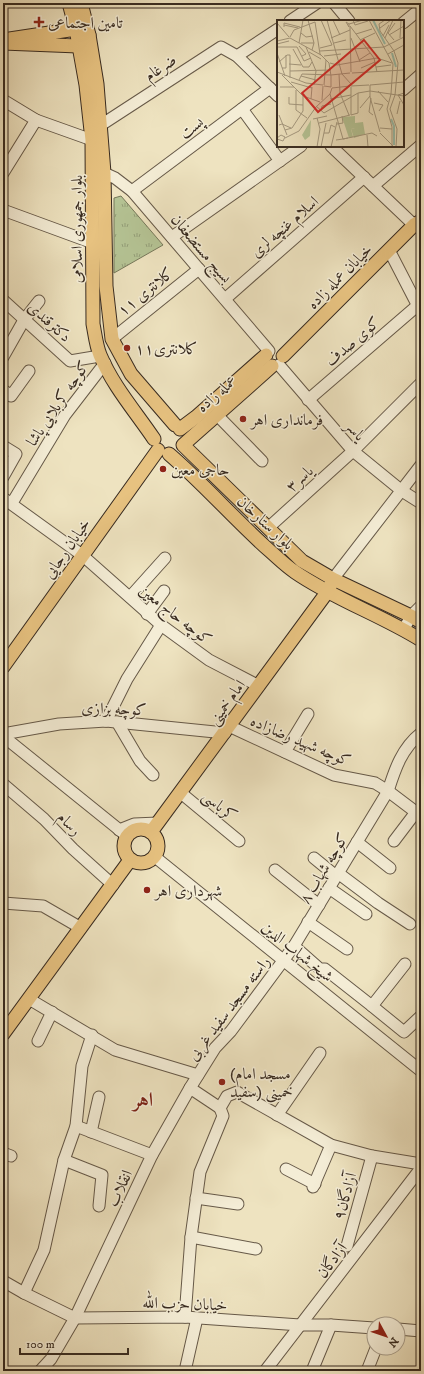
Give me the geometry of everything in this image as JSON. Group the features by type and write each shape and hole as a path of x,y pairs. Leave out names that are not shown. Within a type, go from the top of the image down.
{"main road":[{"name":"بلوار جمهوری اسلامی","path":"69,3 76,29 86,85 92,140 93,324 97,346 102,359 117,387 160,448"},
{"name":"بلوار جمهوری اسلامی","path":"81,3 89,35 98,84 104,173 106,286 112,339 131,374 178,427"},
{"path":"76,29 89,35 78,46 3,42 76,29"},
{"name":"خیابان عمله زاده","path":"274,359 418,223"},
{"name":"عمله زاده","path":"183,445 217,415 274,359"},
{"name":"عمله زاده","path":"178,427 196,417 274,359"},
{"path":"170,424 178,427 183,434 183,445 174,453 160,448 155,433 164,425 170,424"},
{"name":"بلوار ستارخان","path":"183,445 302,560 333,579 416,619"},
{"name":"خیابان رجایی","path":"3,667 160,448"},
{"name":"بلوار ستارخان","path":"160,448 187,470 256,539 294,572 328,591 404,629 421,640"},
{"name":"امام خمینی","path":"155,828 328,591 333,579"},
{"path":"155,828 158,846 155,856 146,863 141,864 130,860 124,846 123,833 155,828"},
{"path":"4,1032 130,860"}],"street":[{"path":"292,20 317,3"},
{"path":"334,3 348,20"},
{"path":"404,23 419,10"},
{"path":"274,92 237,56 277,30"},
{"name":"ضرغام","path":"101,125 220,47 237,56"},
{"path":"404,88 421,74"},
{"name":"پست","path":"132,191 242,109 274,92"},
{"path":"3,100 36,120 92,140"},
{"path":"242,109 280,161"},
{"path":"5,167 36,120"},
{"path":"373,186 421,145"},
{"path":"172,237 300,147"},
{"path":"334,147 373,186 418,223"},
{"name":"بسیج مستضعفان","path":"104,173 115,178 132,191 225,299 274,359"},
{"name":"اسلام غنچه لری","path":"225,299 364,177"},
{"path":"3,210 93,243"},
{"path":"389,250 419,309"},
{"name":"کلانتری ۱۱","path":"112,339 199,269"},
{"name":"دکترقندی","path":"3,300 70,361 102,359"},
{"path":"3,357 6,343 39,301"},
{"name":"کوی صدف","path":"308,400 419,309"},
{"name":"کوچه کربلایی پاشا","path":"7,500 102,359"},
{"name":"یاسر","path":"274,359 353,451 402,491 421,503"},
{"path":"3,390 11,396 29,371"},
{"name":"یاسر۳","path":"268,528 353,451 421,383"},
{"path":"217,415 262,461"},
{"path":"3,446 16,454 3,477"},
{"path":"333,579 421,465"},
{"name":"کوچه حاج معین","path":"7,500 82,555 161,625 209,660 259,686"},
{"path":"130,597 165,558"},
{"path":"147,614 164,591"},
{"path":"404,629 416,619 421,606"},
{"path":"153,775 140,761 112,721 127,679 161,625"},
{"path":"285,752 308,714"},
{"name":"کوچه بزازی","path":"3,735 59,724 112,721 227,730"},
{"name":"کوچه شهید رضازاده","path":"227,730 285,752 334,775 375,783 418,814"},
{"name":"کوچه شهاب ۸","path":"284,961 388,791 398,762 412,740 421,733"},
{"path":"3,735 123,833"},
{"name":"رسام","path":"3,784 44,819 73,849 112,885"},
{"name":"کرباسی","path":"181,793 239,841"},
{"path":"394,841 418,814"},
{"path":"357,842 390,868"},
{"name":"شیخ شهاب الدین","path":"155,856 421,1072"},
{"path":"314,858 410,924"},
{"path":"275,870 319,905"},
{"path":"329,888 366,914"},
{"path":"3,903 43,906 81,928"},
{"path":"308,922 347,950"},
{"path":"294,946 320,969 324,969 404,1032 421,1016"},
{"name":"راسته مسجد سفید غربی","path":"198,1075 215,1048 231,1031 284,961"},
{"path":"372,1006 405,964"},
{"path":"29,999 116,1050 198,1075"},
{"path":"38,1041 52,1012"},
{"path":"24,1293 44,1250 64,1160 76,1126 82,1066 92,1036"},
{"path":"277,1115 320,1053"},
{"name":"انقلاب","path":"40,1371 51,1359 75,1318 152,1155 198,1075"},
{"path":"185,1317 191,1237 200,1172 223,1116 220,1108 190,1088"},
{"path":"220,1108 227,1096 237,1092 331,1144 372,1156 421,1164"},
{"path":"91,1132 99,1097"},
{"path":"76,1126 152,1155"},
{"path":"286,1169 314,1185 331,1144"},
{"name":"آزادگان۹","path":"347,1246 372,1156"},
{"path":"64,1160 102,1175 99,1206"},
{"name":"آزادگان","path":"265,1371 421,1168"},
{"path":"196,1198 238,1204"},
{"path":"191,1237 256,1249"},
{"name":"خیابان حزب الله","path":"3,1281 75,1318 185,1317 300,1325 366,1327"},
{"path":"184,1371 197,1318"},
{"path":"312,1371 332,1325"},
{"path":"406,1329 421,1330"},
{"path":"367,1371 373,1356"}],"green space":[{"path":"121,196 163,245 114,273 114,198"}],"place":[{"name":"تامین اجتماعی","path":"39,22"},
{"name":"کلانتری۱۱","path":"127,348"},
{"name":"فرمانداری اهر","path":"243,419"},
{"name":"حاجی معین","path":"163,469"},
{"name":"شهرداری اهر","path":"147,890"},
{"name":"(مسجد امام خمینی (سفید","path":"222,1082"}],"district":[{"name":"اهر","path":"143,1099"}]}
